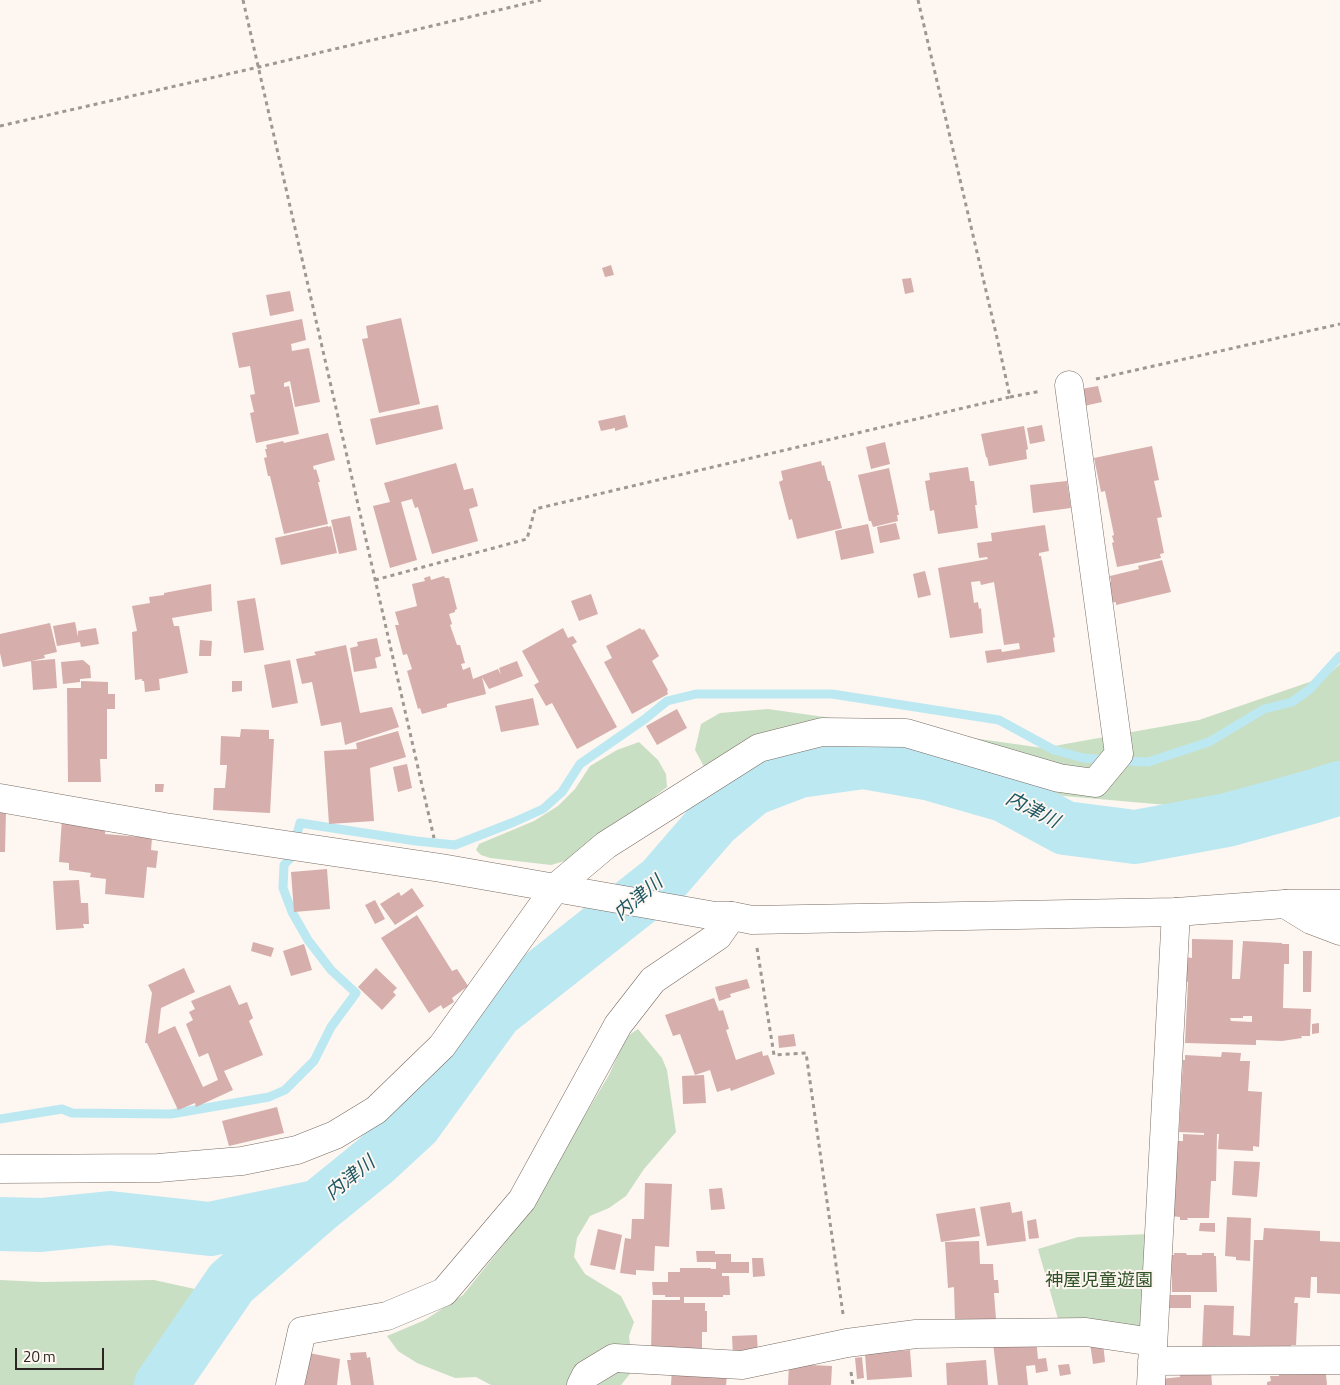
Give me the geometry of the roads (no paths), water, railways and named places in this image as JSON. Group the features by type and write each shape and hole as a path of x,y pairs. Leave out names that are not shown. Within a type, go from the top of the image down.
{"street":[{"path":"0,1169 158,1168 242,1161 297,1150 335,1135 376,1110 442,1046 560,888 606,845 759,748 822,732 906,733 1059,778 1095,783 1119,754 1069,385"},
{"path":"0,798 165,827 441,868 733,917 1176,912 1284,904 1340,904"},
{"path":"1284,904 1311,920 1340,931"},
{"path":"1152,1363 1176,912"},
{"path":"290,1385 302,1331 387,1316 444,1292 522,1200 618,1025 653,980 718,936 733,917"},
{"path":"581,1385 586,1375 614,1358 742,1365 847,1343 916,1334 1086,1332 1152,1363 1340,1360"}],"waterway":[{"path":"1120,761 1148,762 1209,742 1264,709 1292,702 1310,689 1340,656"},
{"path":"0,1119 62,1109 72,1113 171,1114 269,1097 285,1090 314,1061 331,1027 356,993 331,970 308,940 292,912 283,888 284,865 291,857 300,823 416,841 455,845 543,809 562,792 580,764 645,719 667,701 696,694 832,694 999,720 1054,750 1083,758 1108,760"},
{"name":"内津川","path":"161,1385 231,1283 318,1207 376,1160 415,1124 496,1012 662,881 714,821 752,789 799,771 863,762 931,774 1004,795 1065,828 1135,837 1227,820 1340,788"},
{"name":"内津川","path":"0,1224 41,1225 110,1218 210,1229 316,1207"}],"park label":[{"name":"神屋児童遊園","path":"1099,1282"}]}
